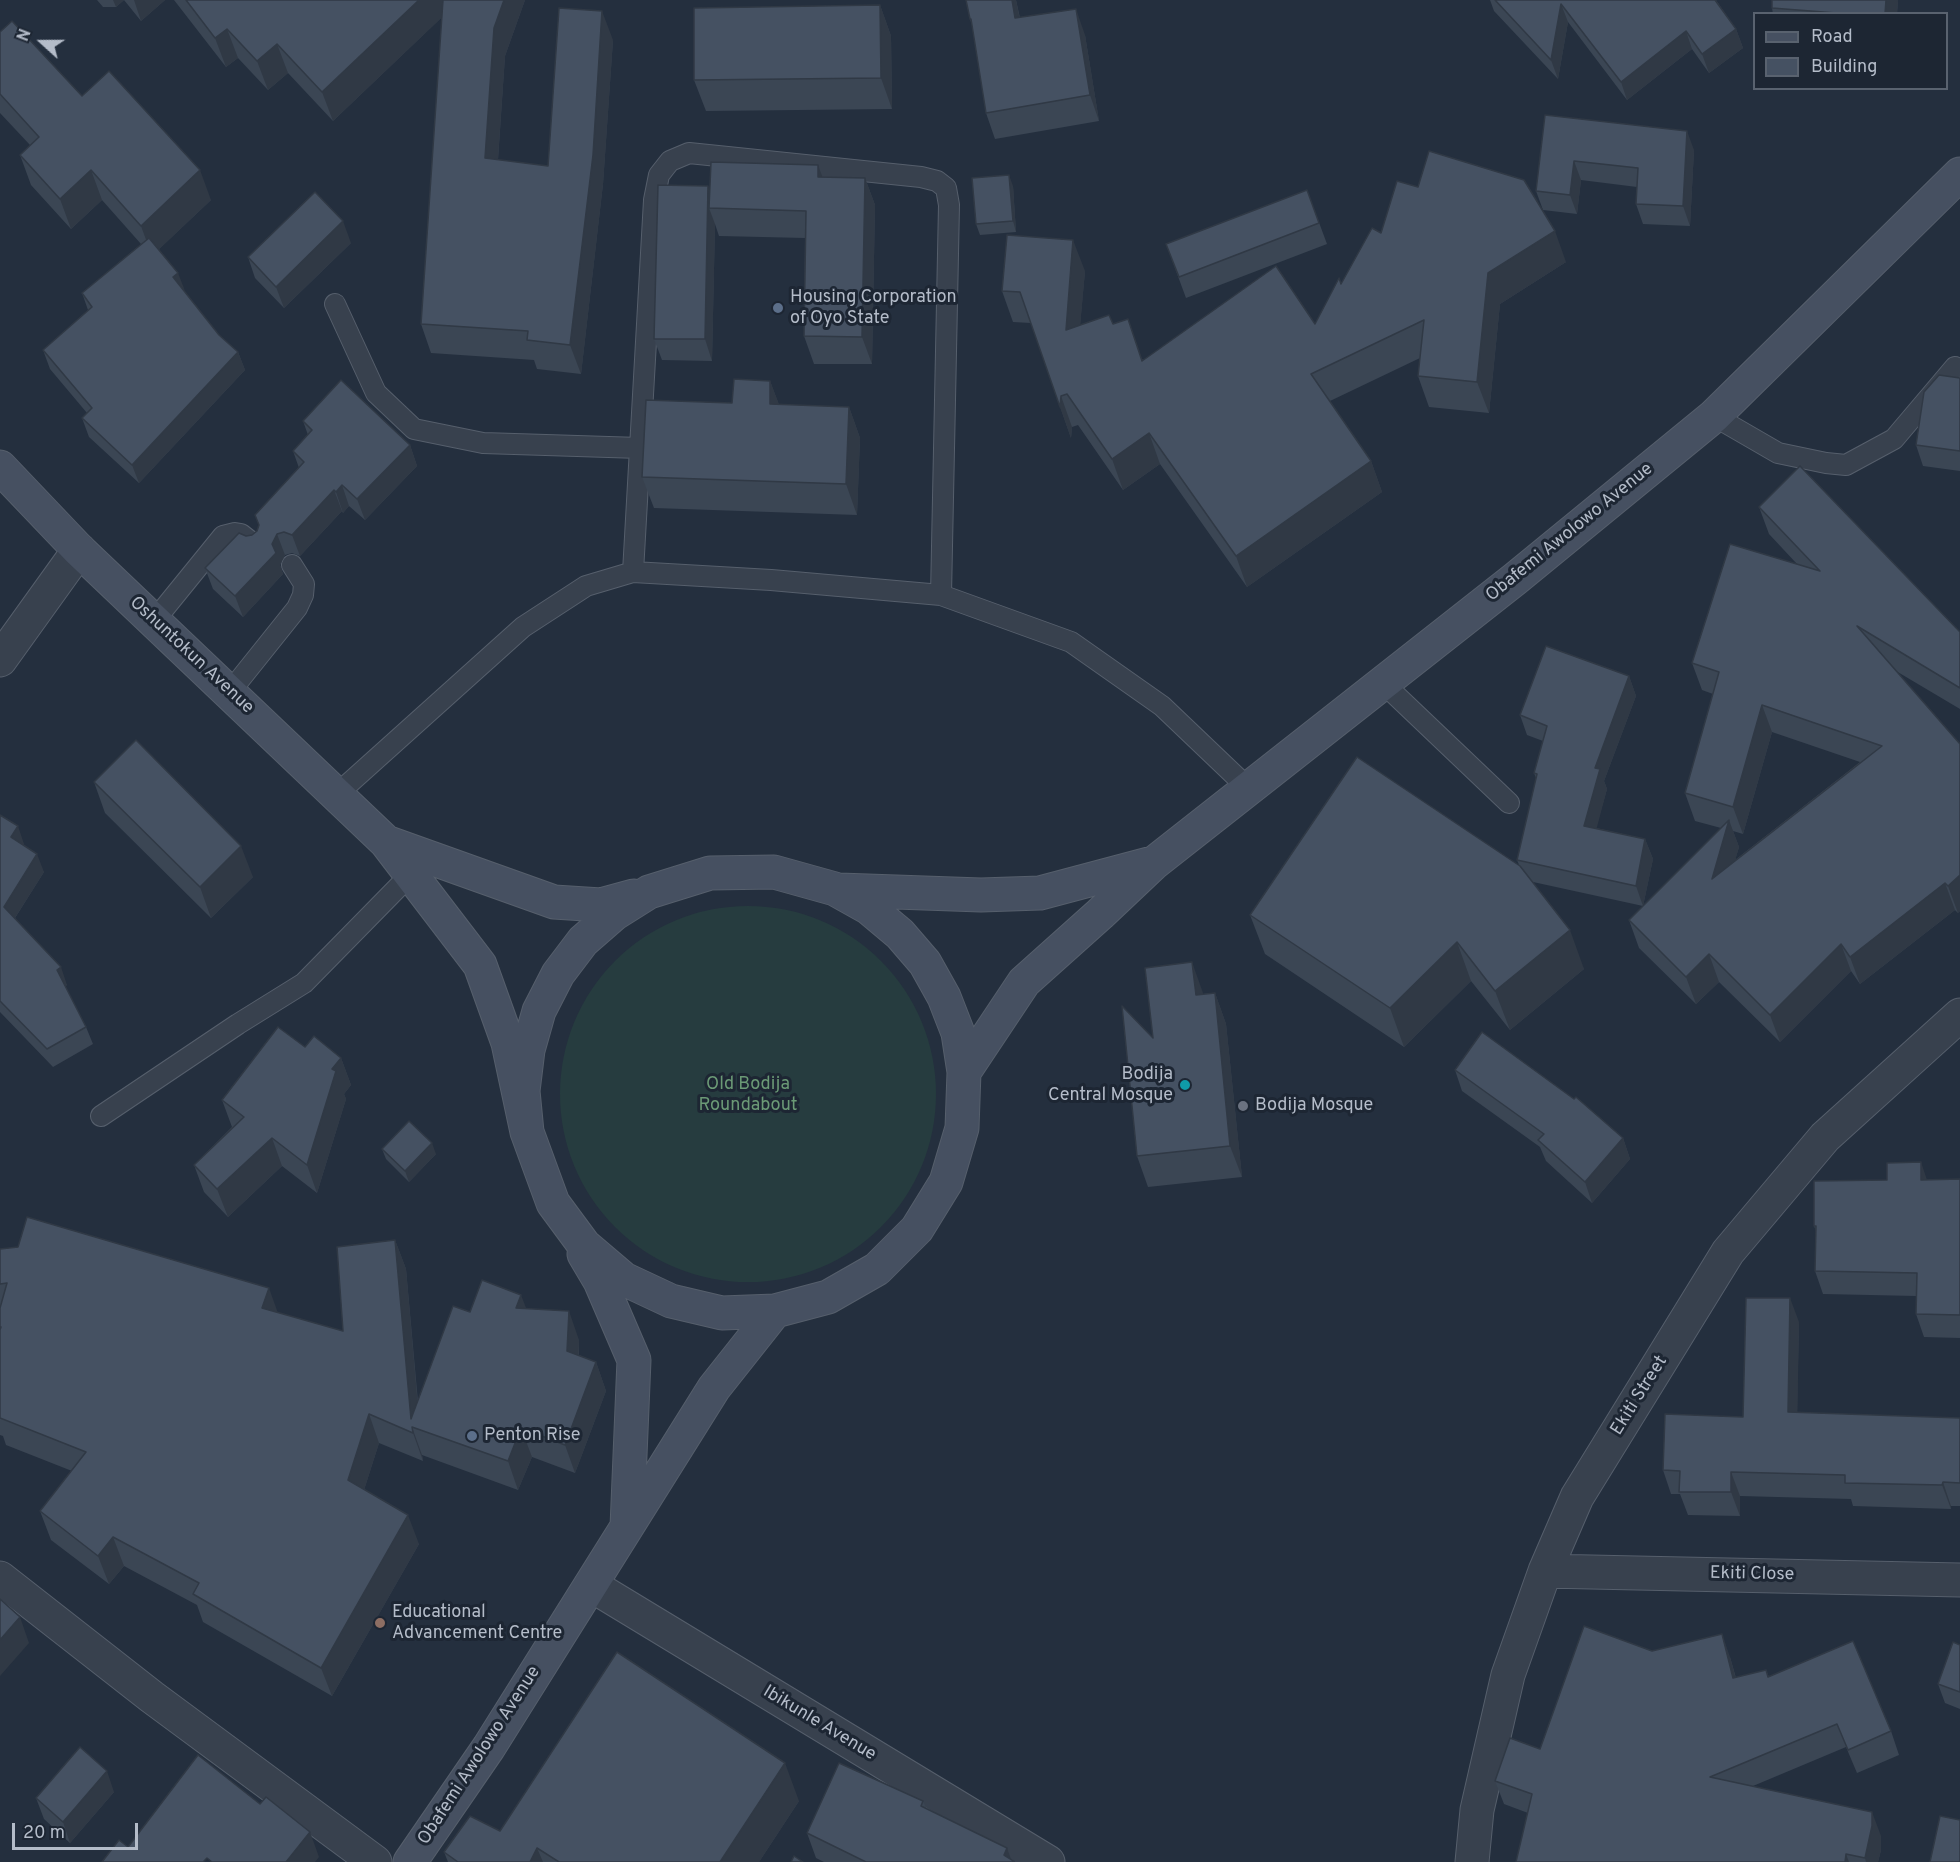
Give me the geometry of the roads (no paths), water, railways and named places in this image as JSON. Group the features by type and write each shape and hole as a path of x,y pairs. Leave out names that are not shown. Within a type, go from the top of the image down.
{"main road":[{"name":"Obafemi Awolowo Avenue","path":"964,1072 1024,982 1154,863 1515,579 1714,416 1960,174"},
{"name":"Oshuntokun Avenue","path":"0,467 79,550 387,842 480,965 508,1043 527,1132"},
{"name":"Oshuntokun Avenue","path":"387,842 554,902 601,905 649,892"},
{"name":"Obafemi Awolowo Avenue","path":"835,889 981,895 1040,893 1154,863"},
{"path":"774,872 835,889 869,908 900,933 925,963 944,997 958,1033 964,1072 962,1128 946,1182 917,1229 877,1269 828,1297 775,1311 722,1313 671,1301 624,1279 584,1245 553,1203 527,1132 523,1091 528,1050 539,1011 558,974 583,941 614,914 649,892 710,873 774,872"},
{"name":"Obafemi Awolowo Avenue","path":"553,1203 600,1281 634,1360 627,1528"},
{"name":"Obafemi Awolowo Avenue","path":"410,1862 489,1747 714,1388 775,1311"}],"street":[{"path":"0,660 79,550"},
{"name":"Ekiti Street","path":"1472,1862 1478,1810 1508,1675 1545,1571 1577,1497 1728,1252 1825,1137 1960,1015"},
{"name":"Ekiti Close","path":"1545,1571 1960,1580"},
{"path":"0,1578 152,1697 375,1862"},
{"name":"Ibikunle Avenue","path":"591,1585 1048,1862"}],"lane":[{"path":"633,572 654,200 659,175 670,161 689,153 921,177 937,181 946,188 949,205 941,595"},
{"path":"335,303 376,393 414,429 483,443 640,448"},
{"path":"1714,416 1778,453 1846,465 1894,439 1955,367"},
{"path":"154,621 223,536 241,534 255,545"},
{"path":"229,693 297,608 303,595 304,584 292,565"},
{"path":"336,795 523,627 586,586 633,572 771,580 941,595 1071,642 1162,706 1248,788"},
{"path":"1383,683 1509,803"},
{"path":"101,1116 238,1024 304,983 411,874"}],"place":[{"name":"Housing Corporation of Oyo State","path":"778,308"},
{"name":"Bodija Central Mosque","path":"1185,1085"},
{"name":"Bodija Mosque","path":"1243,1106"},
{"name":"Penton Rise","path":"472,1436"},
{"name":"Educational Advancement Centre","path":"380,1623"}],"park label":[{"name":"Old Bodija Roundabout","path":"748,1095"}]}
